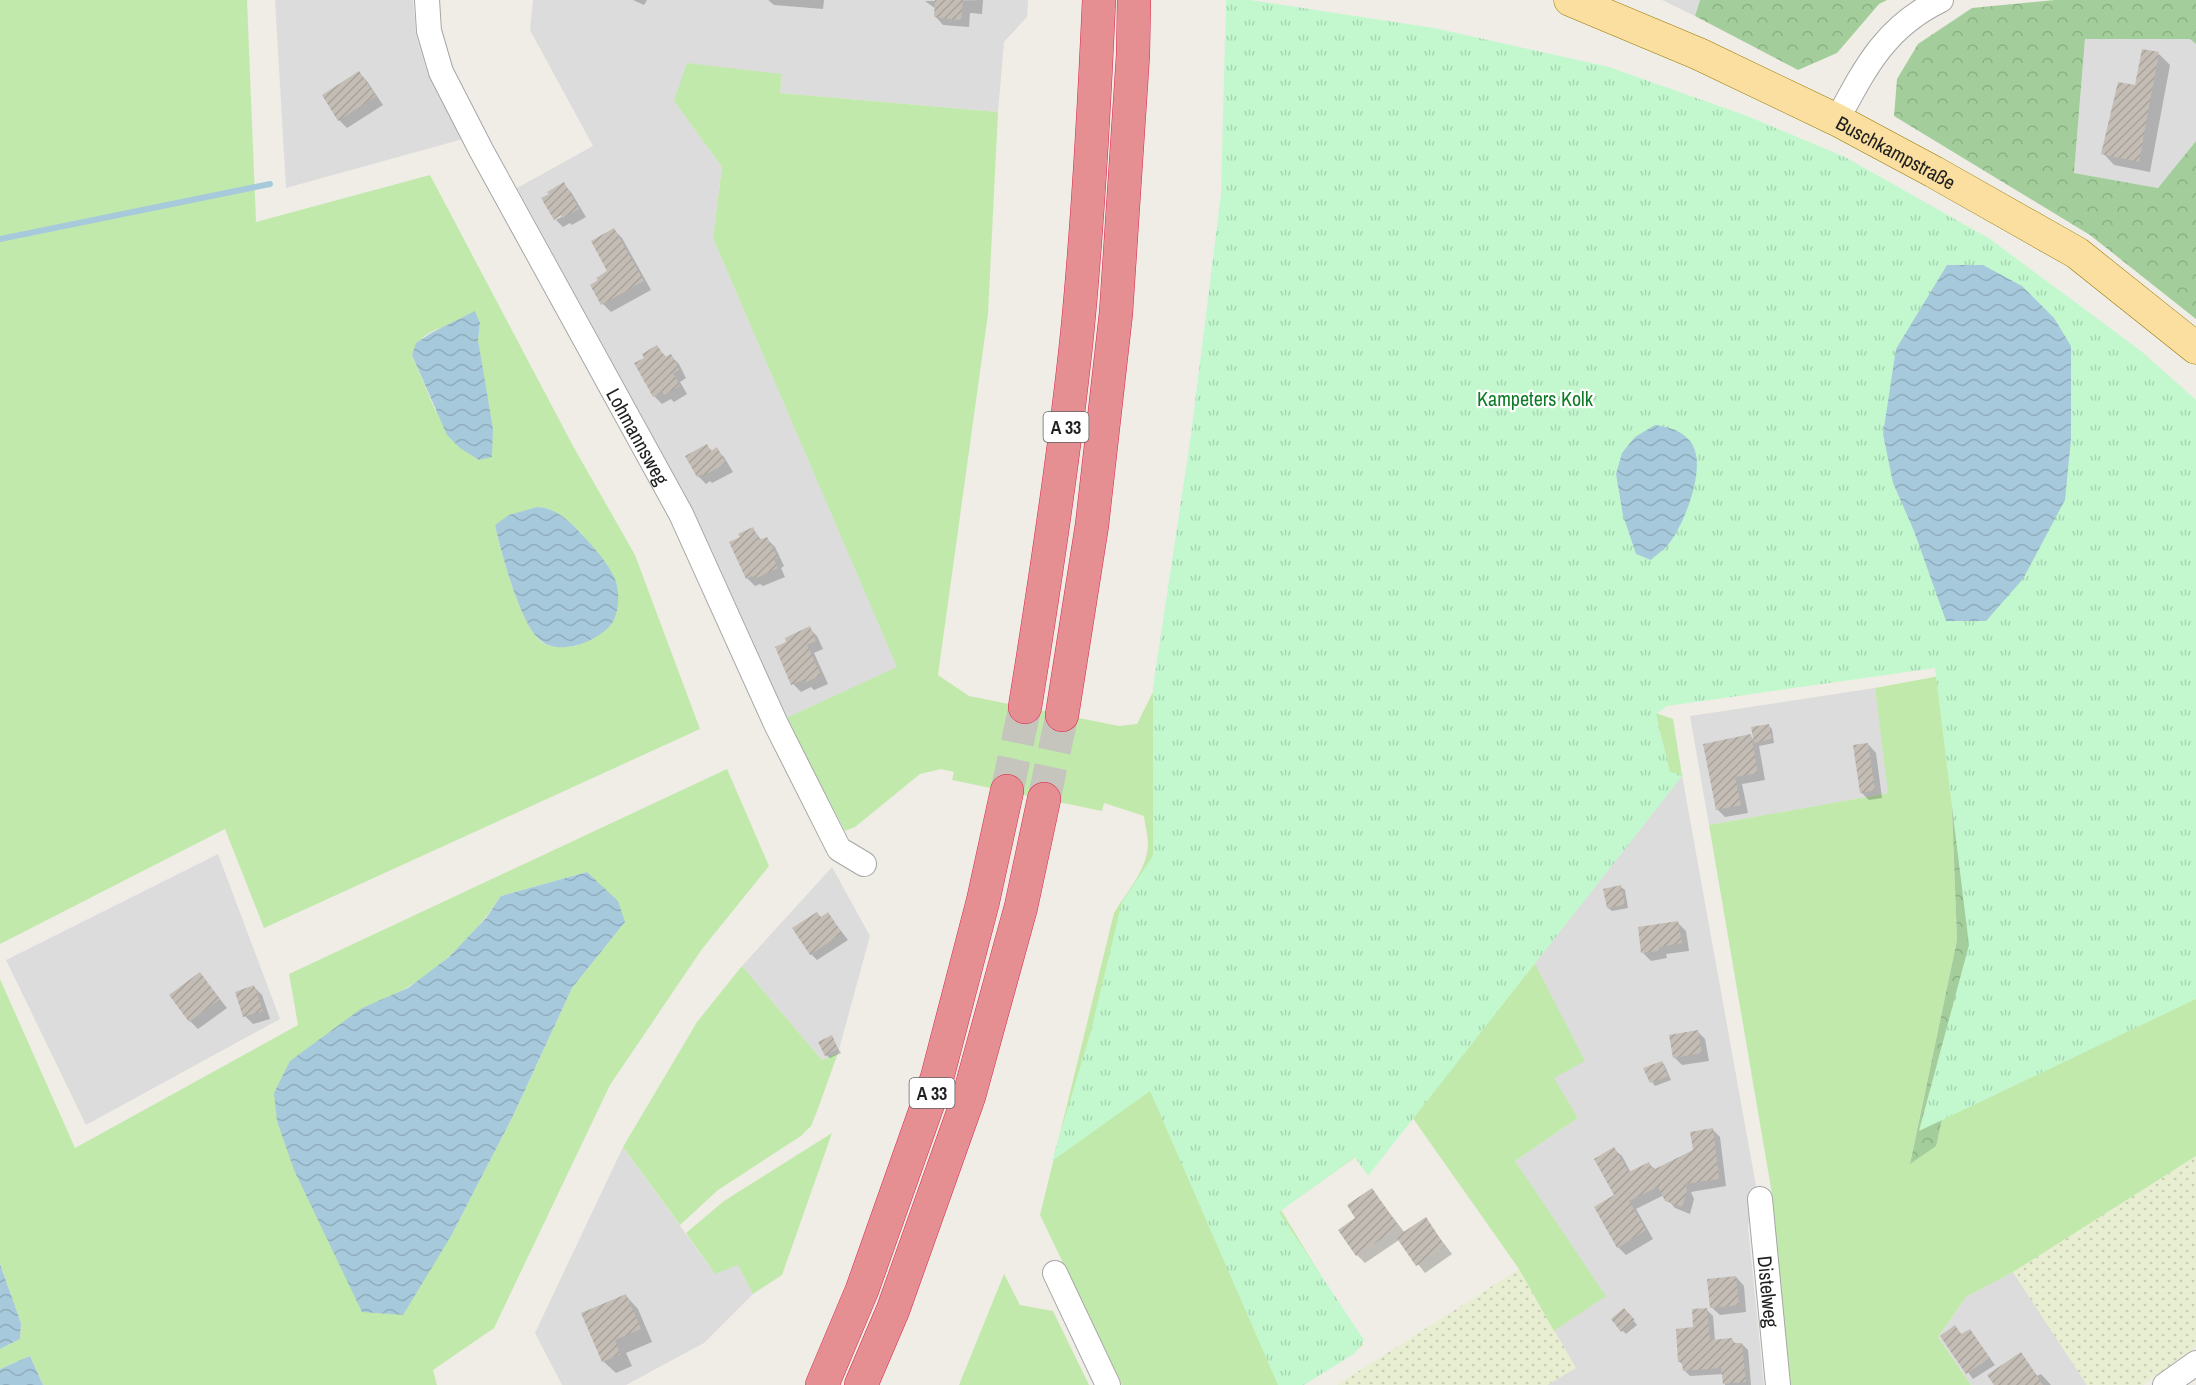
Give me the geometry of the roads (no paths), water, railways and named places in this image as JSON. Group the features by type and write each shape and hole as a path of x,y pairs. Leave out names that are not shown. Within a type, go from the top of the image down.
{"highway":[{"name":"A 33","path":"1025,707 1054,524 1077,335 1093,145 1099,0"},
{"name":"A 33","path":"1062,715 1092,525 1116,313 1133,55 1134,0"},
{"name":"A 33","path":"822,1385 862,1290 937,1078 983,901 1007,791"},
{"name":"A 33","path":"861,1385 893,1310 969,1096 1021,907 1044,799"}],"main road":[{"name":"Buschkampstraße","path":"1570,0 1699,54 1837,120 1924,166 2077,253 2196,348"}],"street":[{"name":"Lohmannsweg","path":"427,0 429,31 441,72 481,150 681,514 776,724 838,849 864,864"},
{"path":"1837,120 1886,41 1911,16 1941,0"},
{"name":"Distelweg","path":"1760,1199 1778,1385"},
{"path":"1055,1273 1107,1385"},
{"path":"2165,1385 2196,1363"}],"water":[{"path":"1947,265 1983,265 2022,286 2054,318 2071,346 2071,439 2065,500 2023,579 1986,621 1946,621 1914,531 1893,483 1883,434 1896,349"},
{"path":"475,311 480,323 478,340 493,429 492,457 479,460 460,448 447,435 412,355 416,343"},
{"path":"1655,425 1681,433 1694,448 1697,460 1693,490 1683,519 1669,544 1651,560 1636,554 1623,515 1616,474 1622,453 1635,437"},
{"path":"537,507 551,510 570,522 602,557 615,579 618,590 615,617 609,627 593,639 573,646 553,646 544,643 536,636 523,614 501,551 495,525 509,515"},
{"path":"587,872 618,901 625,922 572,988 512,1118 451,1236 403,1315 362,1312 294,1170 277,1121 274,1093 290,1061 362,1008 408,988 449,957 486,918 501,896"},
{"path":"0,1264 21,1323 20,1339 0,1349"},
{"path":"30,1356 43,1385 0,1385 0,1369"}],"waterway":[{"path":"0,239 270,184"}],"tunnel":[{"path":"1007,791 1025,707"},
{"path":"1044,799 1062,715"}],"park label":[{"name":"Kampeters Kolk","path":"1535,398"}]}
